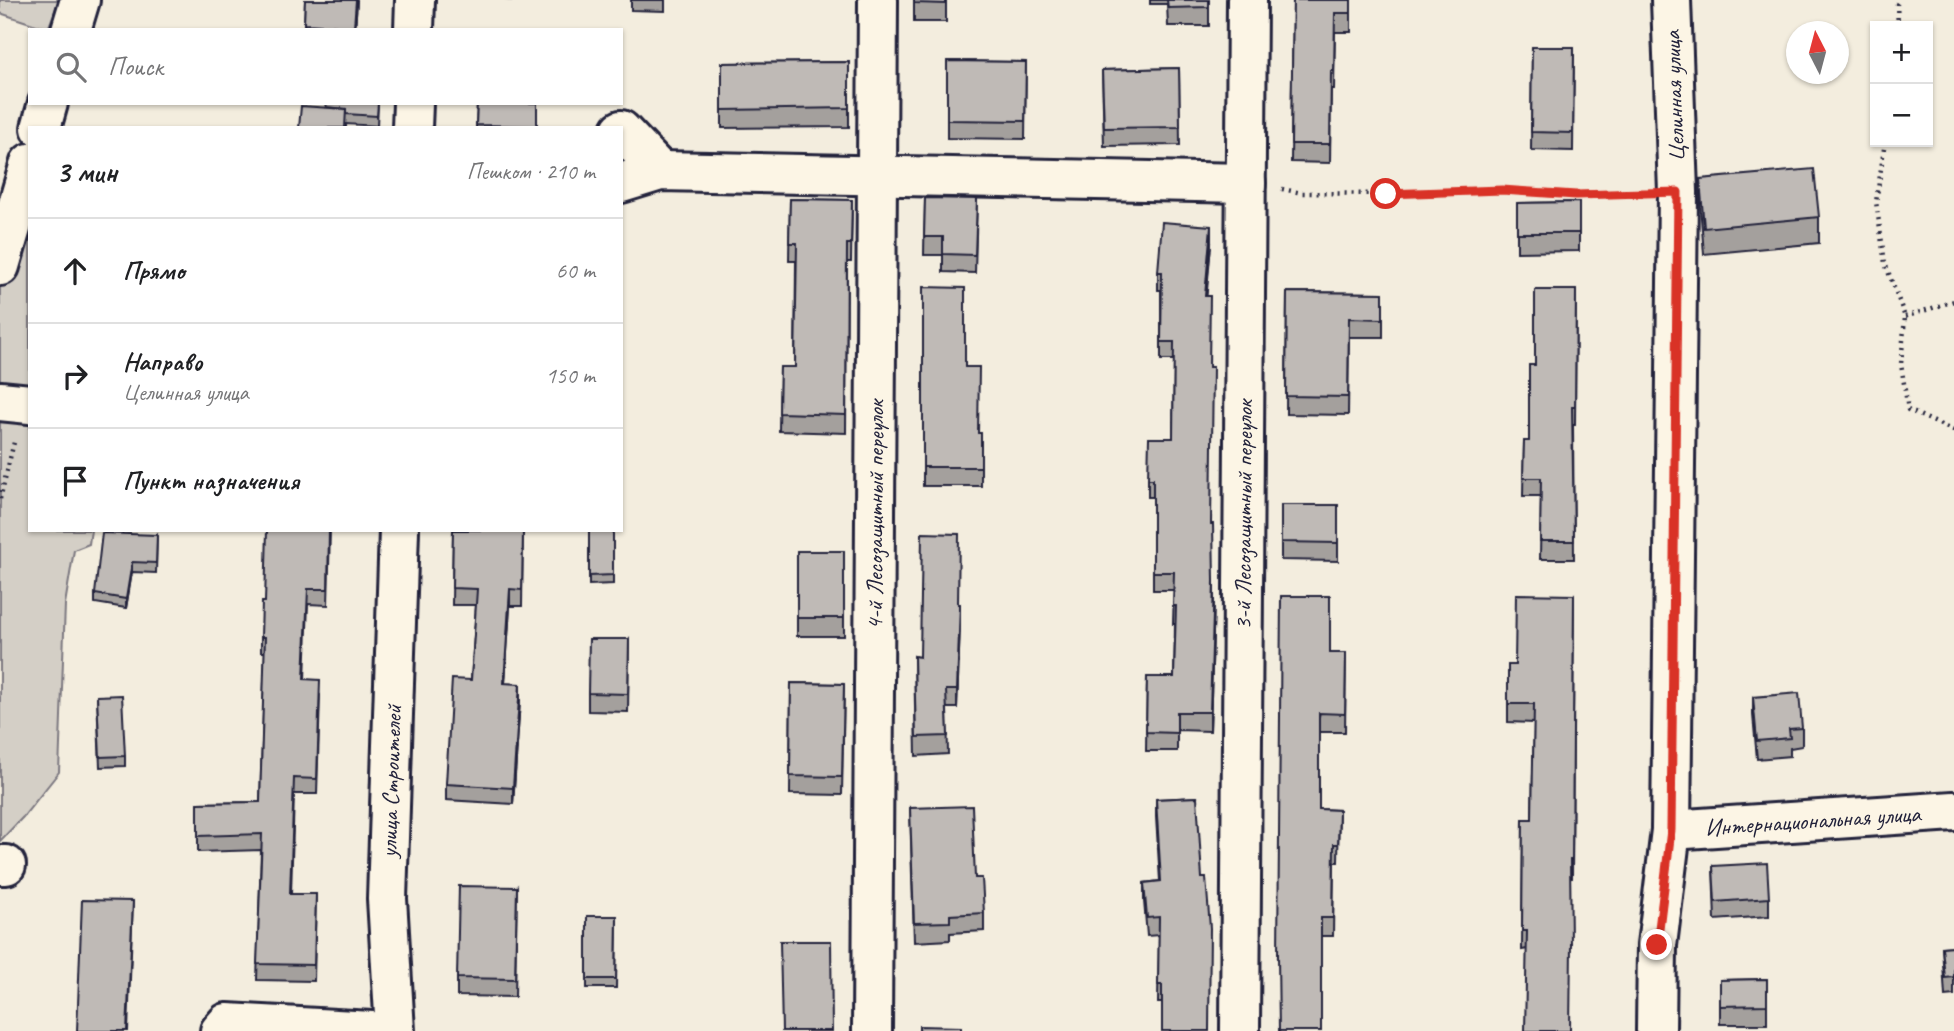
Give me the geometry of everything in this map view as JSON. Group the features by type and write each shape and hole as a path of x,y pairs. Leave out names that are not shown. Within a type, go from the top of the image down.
{"street":[{"path":"72,28 80,0"},
{"path":"414,28 415,0"},
{"name":"4-й Лесозащитный переулок","path":"872,1031 878,0"},
{"name":"3-й Лесозащитный переулок","path":"1240,1031 1247,0"},
{"name":"Целинная улица","path":"1656,1031 1657,945 1671,830 1678,192 1671,0"},
{"path":"42,126 47,105"},
{"path":"412,105 412,126"},
{"path":"616,105 620,126"},
{"path":"623,131 660,171"},
{"path":"0,266 28,170"},
{"path":"623,182 660,171 1246,183"},
{"name":"улица Строителей","path":"395,1031 387,899 399,532"},
{"name":"Интернациональная улица","path":"1671,830 1954,811"},
{"path":"220,1031 227,1023 372,1031"}],"path":[{"path":"1898,21 1900,0"},
{"path":"1884,147 1876,202 1885,263 1905,317 1901,364 1908,410 1954,431"},
{"path":"1246,183 1301,193 1386,194 1502,190 1576,195 1678,192"},
{"path":"1905,317 1954,301"},
{"path":"0,499 18,403"}],"shaded area":[{"path":"0,0 59,0 48,28 0,13"},
{"path":"28,237 28,532 91,532 89,544 74,550 65,604 59,772 0,841 0,238"}],"building":[{"path":"305,0 356,0 354,27 304,24"},
{"path":"914,0 946,0 946,4 914,3"},
{"path":"1167,0 1209,0 1209,7 1168,8"},
{"path":"1293,0 1351,0 1351,13 1335,13 1330,144 1291,144"},
{"path":"1532,47 1574,47 1573,133 1531,132"},
{"path":"947,61 1026,62 1025,121 947,120"},
{"path":"849,62 849,108 722,110 722,63"},
{"path":"1179,68 1180,127 1104,128 1102,70"},
{"path":"378,105 377,116 346,114 346,109 326,107"},
{"path":"477,105 537,105 537,126 476,125"},
{"path":"301,106 346,109 345,126 299,126"},
{"path":"1814,169 1819,217 1704,228 1700,179"},
{"path":"925,198 977,199 975,255 943,254 943,237 924,237"},
{"path":"790,199 852,200 851,244 847,244 846,415 779,413 780,367 795,367 797,243 789,243"},
{"path":"1579,202 1579,233 1517,233 1517,203"},
{"path":"1162,222 1211,226 1205,296 1210,296 1209,367 1213,367 1211,524 1214,581 1210,712 1177,712 1177,733 1146,732 1147,677 1174,677 1174,572 1153,572 1153,479 1148,479 1149,438 1173,438 1174,342 1161,342 1162,272 1158,272"},
{"path":"923,287 965,288 965,367 979,367 978,433 981,433 981,467 923,467"},
{"path":"1535,290 1576,290 1575,407 1572,407 1574,541 1540,541 1541,478 1523,478 1524,441 1529,441 1529,365 1535,365"},
{"path":"1287,292 1383,293 1383,319 1349,318 1348,397 1286,396"},
{"path":"1281,505 1338,505 1338,543 1281,542"},
{"path":"267,532 329,532 328,589 308,589 304,679 320,680 317,779 294,778 290,894 316,894 314,965 257,964 262,834 198,836 198,803 260,802 265,637 261,637 262,602 265,602"},
{"path":"453,532 523,532 522,590 510,589 504,683 520,684 513,788 446,784 452,679 471,680 477,589 452,588"},
{"path":"589,532 613,532 613,575 589,576"},
{"path":"102,533 157,535 156,563 132,562 126,599 95,594"},
{"path":"922,533 959,534 957,690 946,690 948,736 916,737 914,656 920,657"},
{"path":"797,551 844,551 844,618 797,618"},
{"path":"1516,594 1574,595 1570,1031 1525,1031 1527,931 1522,931 1523,819 1532,819 1534,704 1508,704 1508,665 1515,665"},
{"path":"1281,596 1330,596 1330,653 1346,653 1345,714 1319,713 1319,809 1339,810 1338,844 1334,844 1333,918 1321,918 1321,1031 1279,1031"},
{"path":"589,639 629,639 628,694 588,693"},
{"path":"791,683 844,684 842,777 790,776"},
{"path":"1799,693 1802,728 1789,729 1790,738 1757,741 1753,697"},
{"path":"122,695 125,756 100,757 97,696"},
{"path":"1197,797 1202,878 1206,878 1210,928 1209,1031 1162,1031 1162,985 1158,985 1159,917 1147,918 1144,883 1161,881 1156,799"},
{"path":"972,806 975,878 982,878 984,913 950,915 950,922 914,923 910,808"},
{"path":"1767,863 1769,898 1715,902 1713,866"},
{"path":"459,886 517,887 515,979 457,978"},
{"path":"82,900 133,901 127,1031 77,1031"},
{"path":"587,916 617,916 616,979 587,979"},
{"path":"780,941 831,941 832,1031 782,1031"},
{"path":"1954,946 1954,977 1945,978 1942,947"},
{"path":"1767,979 1767,1005 1720,1006 1720,980"},
{"path":"919,1026 961,1027 961,1031 919,1031"}],"route":[{"path":"1386,194 1502,190 1576,195 1678,192 1671,830 1657,945"}]}
